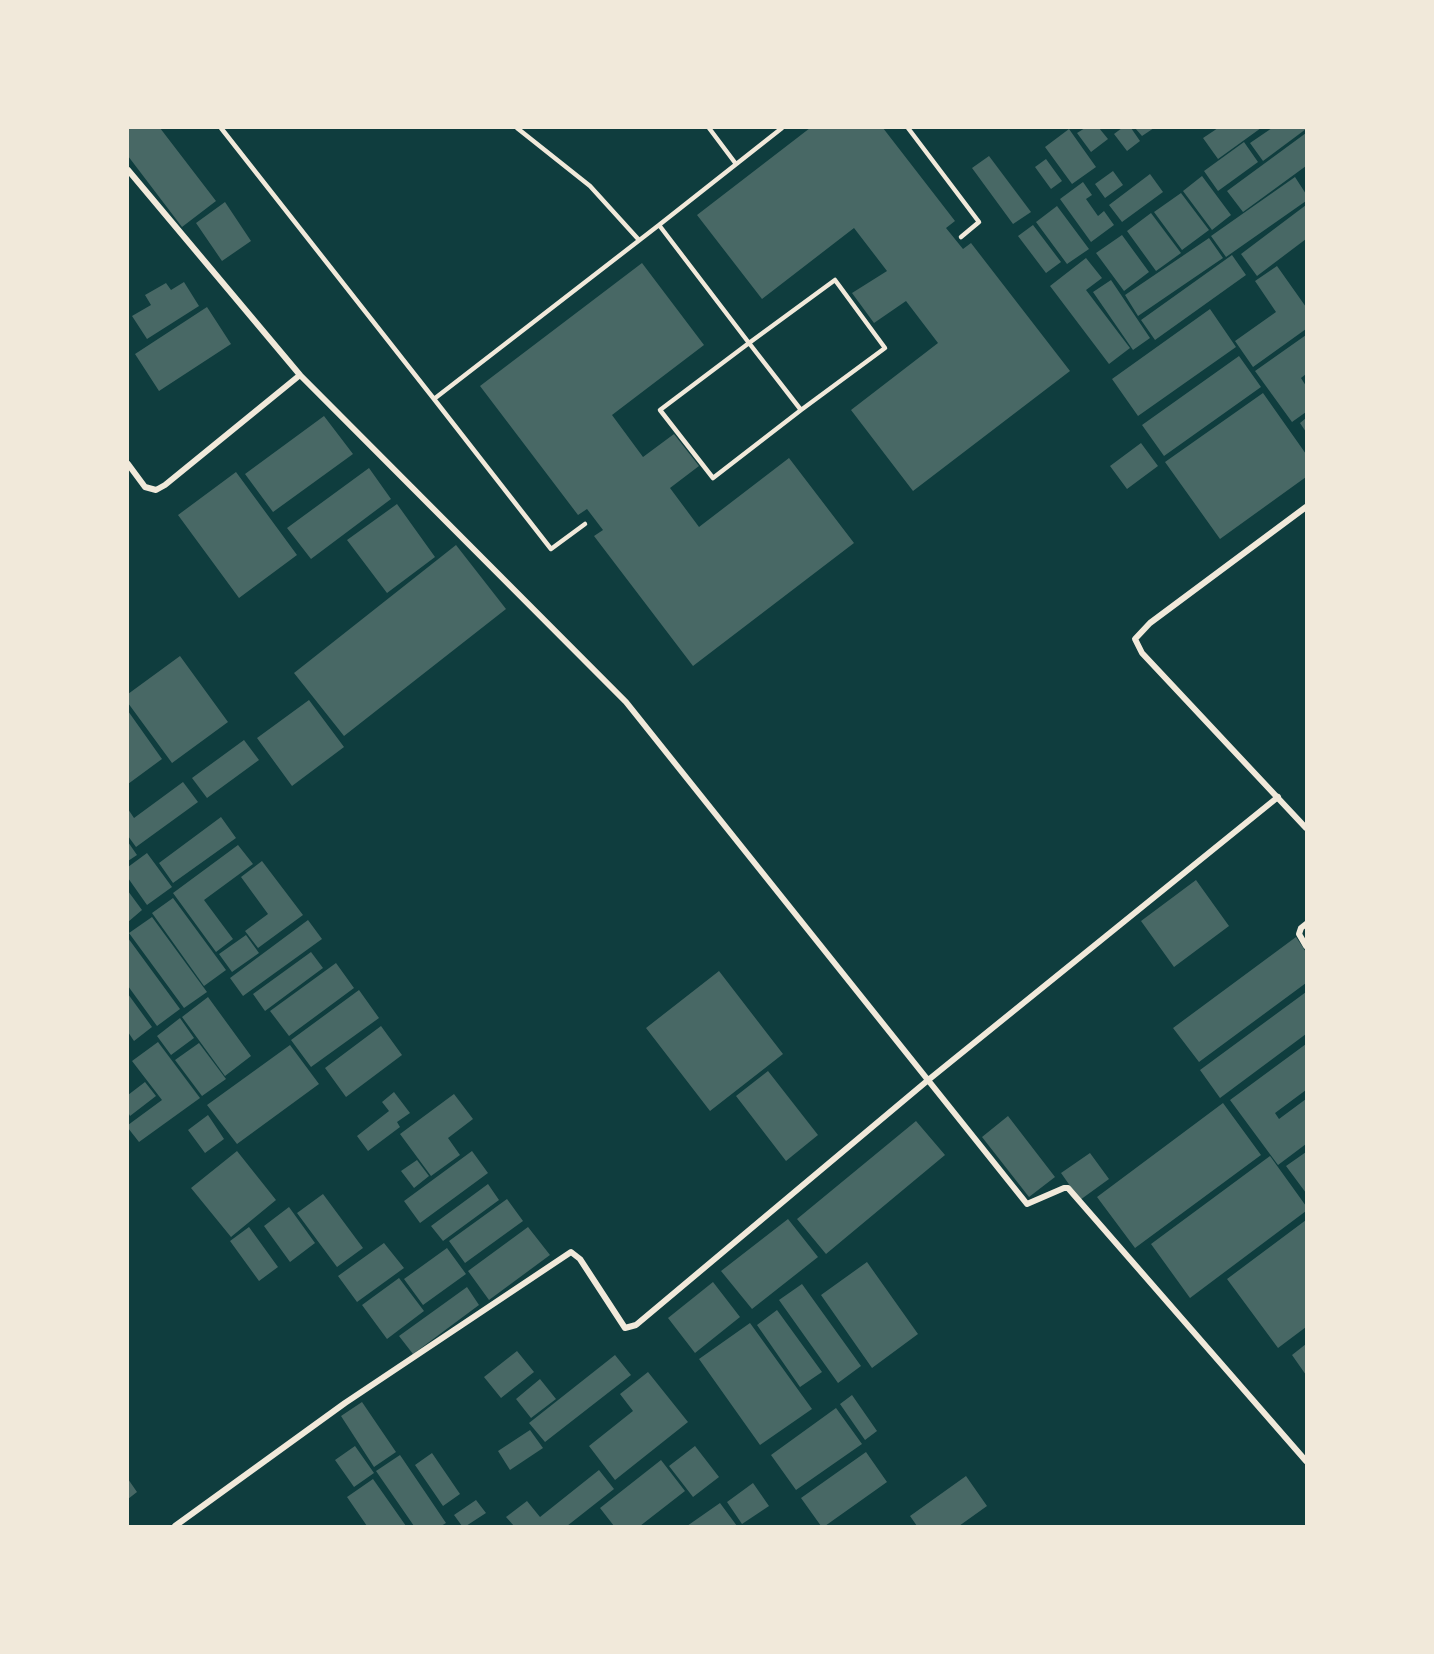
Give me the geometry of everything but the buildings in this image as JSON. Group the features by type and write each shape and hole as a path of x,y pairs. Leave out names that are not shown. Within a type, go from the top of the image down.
{"street":[{"path":"128,170 300,375 626,702 1027,1204 1068,1188 1306,1461"},
{"path":"128,464 145,487 156,490 300,375"},
{"path":"1306,507 1150,623 1135,639 1142,653 1306,828"},
{"path":"175,1527 345,1403 571,1252 580,1259 625,1328 636,1325 927,1081 1278,797"},
{"path":"1306,924 1301,928 1299,934 1306,946"}],"lane":[{"path":"221,128 551,549 585,524"},
{"path":"517,128 590,186 639,240"},
{"path":"709,128 736,164"},
{"path":"434,399 782,128"},
{"path":"908,128 979,222 961,237"},
{"path":"659,225 801,410"},
{"path":"835,280 885,348 801,410 712,478 660,410 835,280"}]}
